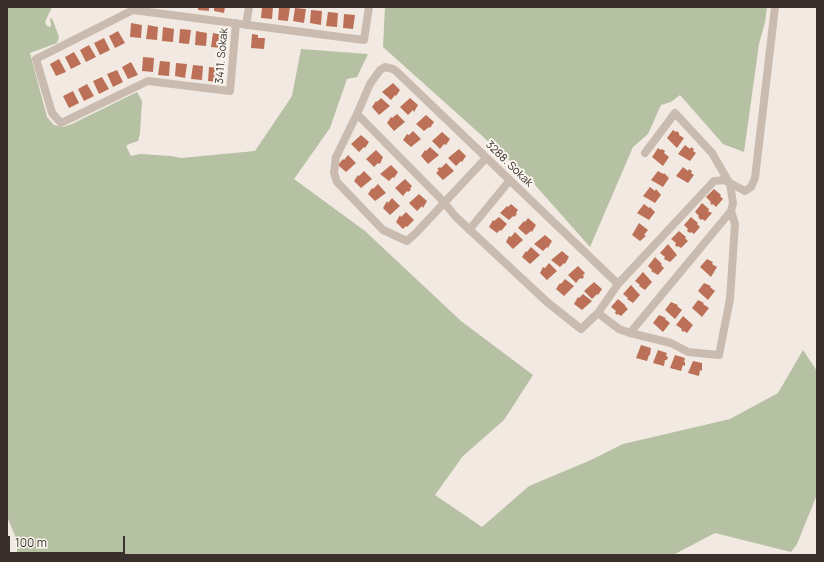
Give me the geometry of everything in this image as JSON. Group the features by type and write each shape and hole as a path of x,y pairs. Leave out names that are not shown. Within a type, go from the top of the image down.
{"street":[{"name":"3411. Sokak","path":"246,25 249,7"},
{"path":"133,9 364,40 369,7"},
{"path":"486,158 444,203 416,233 407,241 384,230 373,220 337,182 334,173 336,157 357,114 444,203 456,218 546,302 581,329 598,313 618,284 714,180 724,180 745,191 751,187 755,178 775,7"},
{"name":"3411. Sokak","path":"133,9 36,59 52,113 61,123 148,81 230,91 236,24"},
{"name":"3288. Sokak","path":"357,114 370,84 380,70 385,67 393,69 618,284"},
{"path":"630,333 731,211 733,203 730,184 712,153 675,114 645,153"},
{"path":"469,230 510,180"},
{"path":"598,313 619,329 630,333 671,343 688,352 719,355 730,299 735,224 731,211"}],"green space":[{"path":"7,7 52,7 45,22 47,26 50,27 50,19 52,18 59,37 57,43 30,53 47,117 54,125 63,127 72,124 137,92 142,101 140,133 138,141 126,146 131,156 140,154 181,158 255,151 292,96 301,49 368,54 357,77 347,79 330,128 294,179 365,231 461,321 533,375 504,420 463,456 435,495 482,527 529,486 591,460 623,444 730,419 778,393 803,350 817,371 817,489 816,497 797,544 791,552 715,533 673,555 17,555 17,540 7,517"},
{"path":"385,7 767,7 765,22 759,44 744,152 723,144 680,95 671,102 661,105 648,134 633,147 590,247 528,177 383,47"}],"building":[{"path":"198,7 209,7 209,11 198,10"},
{"path":"214,7 225,7 224,13 214,11"},
{"path":"262,7 273,7 272,19 261,18"},
{"path":"279,7 290,7 288,21 278,20"},
{"path":"295,8 306,9 304,23 293,21"},
{"path":"311,10 322,11 321,25 310,23"},
{"path":"328,12 338,13 337,27 326,26"},
{"path":"344,14 355,15 353,29 343,28"},
{"path":"131,23 142,25 141,38 130,37"},
{"path":"148,25 158,27 157,40 146,39"},
{"path":"163,27 174,29 173,42 162,41"},
{"path":"180,29 191,30 189,44 179,43"},
{"path":"118,31 125,43 115,48 109,36"},
{"path":"196,31 207,33 206,46 195,45"},
{"path":"213,33 223,35 222,48 211,47"},
{"path":"252,34 258,35 258,38 265,38 264,49 251,48"},
{"path":"104,38 110,50 100,55 94,43"},
{"path":"89,45 96,57 86,62 80,50"},
{"path":"74,52 81,64 71,69 65,57"},
{"path":"143,57 154,58 153,72 142,71"},
{"path":"59,59 66,72 56,76 50,64"},
{"path":"160,61 170,62 169,76 158,75"},
{"path":"131,62 138,75 128,79 122,67"},
{"path":"176,63 187,64 185,78 175,76"},
{"path":"193,65 203,66 202,80 191,79"},
{"path":"209,67 220,68 218,82 208,81"},
{"path":"117,70 123,82 113,87 107,74"},
{"path":"102,77 109,89 99,94 93,81"},
{"path":"393,83 400,90 391,100 382,92"},
{"path":"87,84 94,96 84,101 78,89"},
{"path":"73,91 79,103 69,108 63,96"},
{"path":"381,98 390,106 379,115 372,107 376,101 377,102"},
{"path":"410,98 418,105 414,112 413,110 408,115 400,107"},
{"path":"397,114 405,122 394,131 387,123 391,117 392,118"},
{"path":"426,115 434,122 430,128 429,127 424,131 416,124"},
{"path":"673,130 676,132 677,131 679,135 684,138 677,148 667,138"},
{"path":"413,131 421,139 411,147 403,140 407,134 409,135"},
{"path":"442,132 450,139 446,145 444,144 440,149 432,141"},
{"path":"361,135 369,142 365,148 364,147 359,152 351,144"},
{"path":"685,145 690,149 691,147 694,149 693,151 696,153 690,161 678,154"},
{"path":"430,147 439,155 428,164 421,156 425,150 426,151"},
{"path":"658,148 665,151 664,153 669,157 663,166 652,157"},
{"path":"459,149 466,156 462,162 461,161 456,166 448,158"},
{"path":"376,150 383,157 380,164 378,163 374,167 366,159"},
{"path":"348,155 356,163 346,172 338,165"},
{"path":"446,163 454,171 443,180 436,173 439,170 437,169 440,167 441,168"},
{"path":"391,165 398,172 394,178 393,177 389,181 380,174"},
{"path":"683,167 688,171 689,169 692,171 691,173 694,175 688,183 676,176"},
{"path":"364,171 372,179 361,188 354,181 358,175 359,176"},
{"path":"658,171 663,174 664,173 669,178 663,187 651,180"},
{"path":"405,179 412,186 410,189 411,190 408,192 407,191 403,196 395,188"},
{"path":"378,184 386,193 375,201 368,194 372,188 373,189"},
{"path":"650,187 655,191 656,189 661,195 655,203 643,196"},
{"path":"714,189 723,199 716,207 710,203 711,202 706,197"},
{"path":"419,194 427,201 423,208 422,206 417,211 409,203"},
{"path":"392,198 400,206 390,215 383,208 387,201 388,203"},
{"path":"702,203 709,209 708,211 712,213 705,221 702,219 701,220 695,212"},
{"path":"511,204 518,210 516,213 517,214 509,220 500,213"},
{"path":"644,204 655,212 649,220 637,213"},
{"path":"406,212 414,220 403,229 396,222 400,215 401,217"},
{"path":"499,217 507,224 497,233 489,227 493,220 494,221"},
{"path":"691,217 700,227 694,234 687,231 688,229 684,225"},
{"path":"528,218 536,225 532,232 531,231 526,235 518,228"},
{"path":"639,223 648,230 644,235 646,236 640,241 632,235"},
{"path":"679,231 688,241 681,248 678,246 677,247 675,245 676,243 671,239"},
{"path":"515,232 523,240 513,249 506,242 509,236 511,237"},
{"path":"545,235 552,241 548,248 547,247 543,251 534,244"},
{"path":"668,244 677,255 670,262 664,259 665,257 660,253"},
{"path":"531,247 540,255 530,264 522,257"},
{"path":"562,251 569,257 565,264 564,263 560,267 551,260"},
{"path":"655,257 664,268 658,275 651,271 652,270 648,266"},
{"path":"707,259 713,262 712,264 717,267 711,277 700,267"},
{"path":"549,263 557,271 547,280 540,273 543,267 545,268"},
{"path":"578,266 585,273 583,275 584,277 582,279 580,278 576,283 568,275"},
{"path":"643,272 652,282 645,290 635,281"},
{"path":"565,279 574,286 564,296 556,289"},
{"path":"594,282 602,289 598,295 597,294 592,299 584,291"},
{"path":"704,283 711,286 710,287 715,291 708,300 698,291"},
{"path":"631,285 640,295 633,303 623,294"},
{"path":"583,294 592,301 582,310 574,304 578,297 579,298"},
{"path":"618,299 628,309 621,316 618,314 617,315 615,313 616,311 611,307"},
{"path":"698,300 709,308 702,317 692,308"},
{"path":"671,302 678,305 677,306 682,310 675,319 665,310"},
{"path":"659,315 666,318 665,319 670,323 663,332 653,323"},
{"path":"683,316 693,325 687,333 684,331 683,332 681,330 682,329 676,325"},
{"path":"641,345 651,348 647,361 636,358"},
{"path":"658,350 667,353 666,356 668,357 667,360 665,360 664,366 653,363"},
{"path":"675,355 685,358 685,366 683,365 681,371 670,368"},
{"path":"693,361 702,363 702,371 700,370 699,376 688,373"}]}
